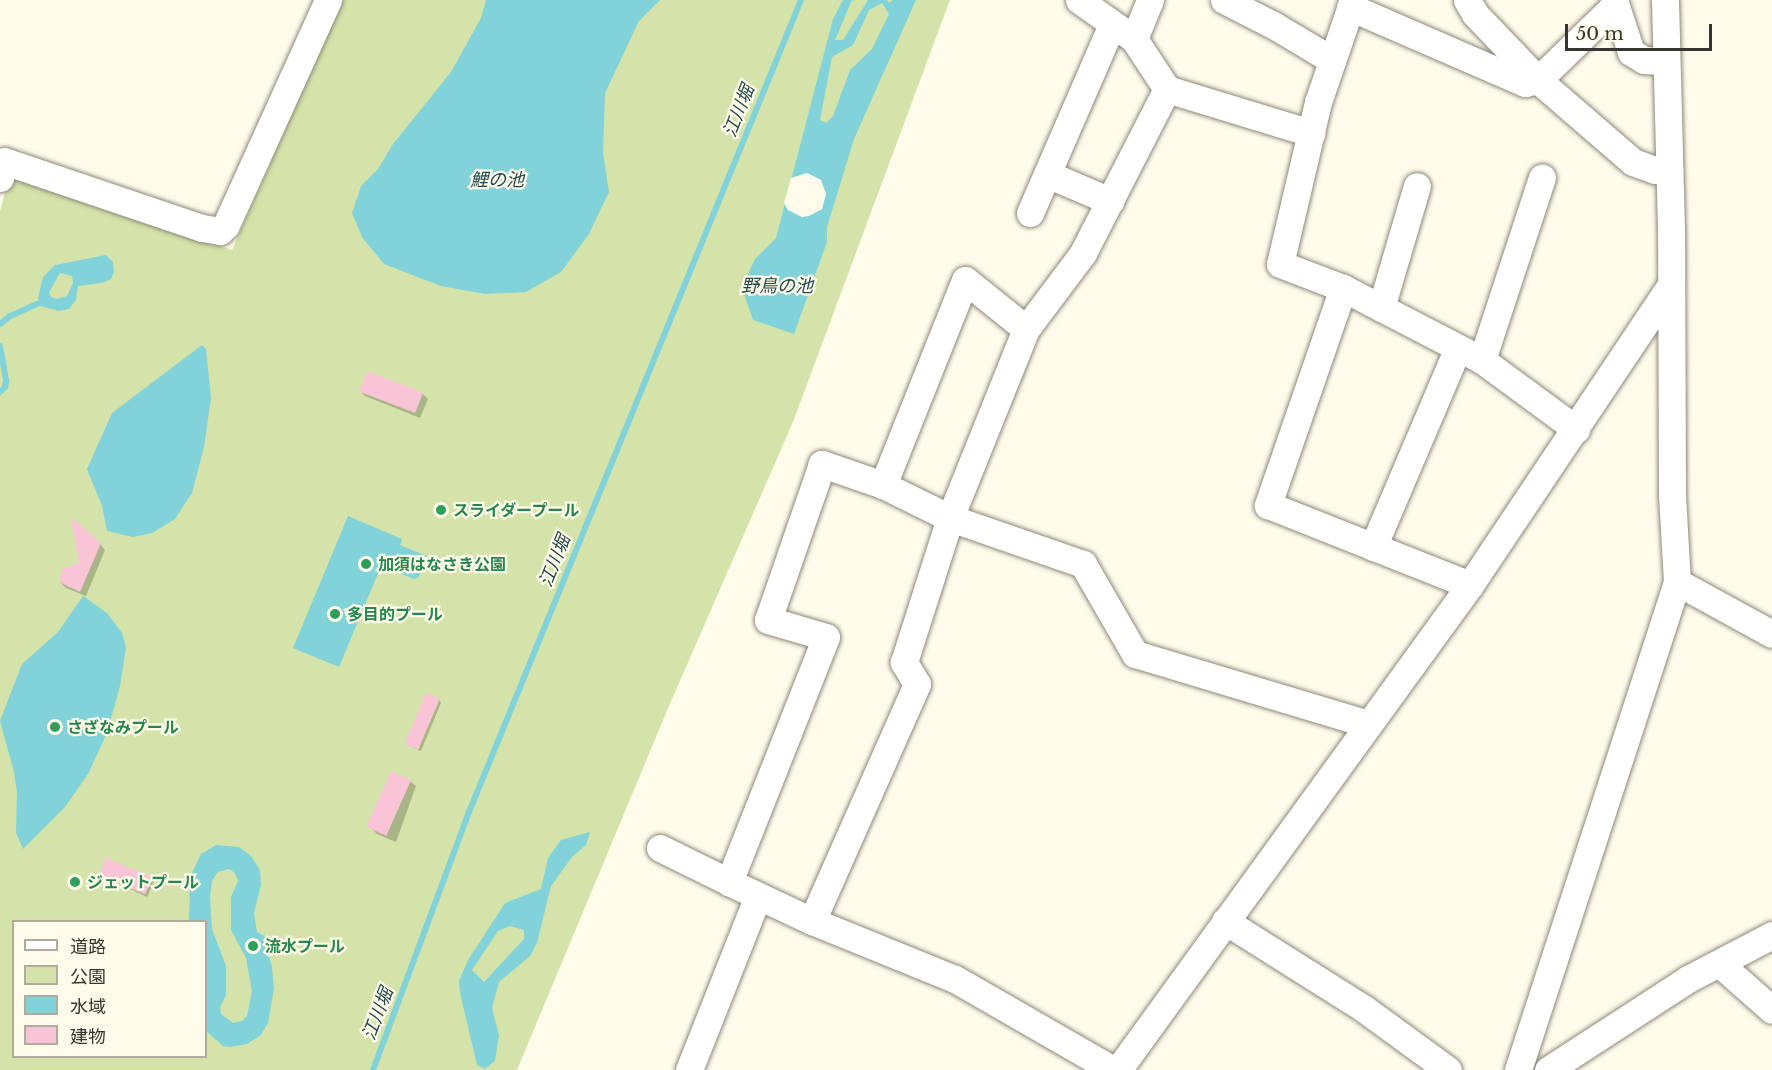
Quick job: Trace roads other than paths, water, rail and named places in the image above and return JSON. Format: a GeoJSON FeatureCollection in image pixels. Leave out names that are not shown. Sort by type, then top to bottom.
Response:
{"type":"FeatureCollection","features":[{"type":"Feature","properties":{"kind":"street"},"geometry":{"type":"LineString","coordinates":[[0,178],[4,161],[208,230],[220,231],[226,225],[328,0]]}},
{"type":"Feature","properties":{"kind":"street"},"geometry":{"type":"LineString","coordinates":[[1079,0],[1123,32],[1167,89],[1311,133]]}},
{"type":"Feature","properties":{"kind":"street"},"geometry":{"type":"LineString","coordinates":[[1030,213],[1047,174],[1123,32],[1150,0]]}},
{"type":"Feature","properties":{"kind":"street"},"geometry":{"type":"LineString","coordinates":[[1224,0],[1275,26],[1332,60]]}},
{"type":"Feature","properties":{"kind":"street"},"geometry":{"type":"LineString","coordinates":[[1467,0],[1475,14],[1532,81],[1633,162],[1655,170],[1669,169]]}},
{"type":"Feature","properties":{"kind":"street"},"geometry":{"type":"LineString","coordinates":[[1518,1070],[1677,582],[1672,494],[1665,0]]}},
{"type":"Feature","properties":{"kind":"street"},"geometry":{"type":"LineString","coordinates":[[1532,81],[1615,2],[1631,52],[1644,60],[1666,61]]}},
{"type":"Feature","properties":{"kind":"street"},"geometry":{"type":"LineString","coordinates":[[1532,81],[1352,3],[1317,102],[1280,264],[1343,288],[1482,360],[1576,429]]}},
{"type":"Feature","properties":{"kind":"street"},"geometry":{"type":"LineString","coordinates":[[812,921],[917,684],[904,662],[950,518],[1026,329],[1083,253],[1167,89]]}},
{"type":"Feature","properties":{"kind":"street"},"geometry":{"type":"LineString","coordinates":[[1047,174],[1110,201]]}},
{"type":"Feature","properties":{"kind":"street"},"geometry":{"type":"LineString","coordinates":[[1482,360],[1542,177]]}},
{"type":"Feature","properties":{"kind":"street"},"geometry":{"type":"LineString","coordinates":[[1381,308],[1417,186]]}},
{"type":"Feature","properties":{"kind":"street"},"geometry":{"type":"LineString","coordinates":[[883,485],[965,280],[1026,329]]}},
{"type":"Feature","properties":{"kind":"street"},"geometry":{"type":"LineString","coordinates":[[1118,1070],[1470,585],[1670,286]]}},
{"type":"Feature","properties":{"kind":"street"},"geometry":{"type":"LineString","coordinates":[[1343,288],[1268,505],[1470,585]]}},
{"type":"Feature","properties":{"kind":"street"},"geometry":{"type":"LineString","coordinates":[[1373,547],[1458,348]]}},
{"type":"Feature","properties":{"kind":"street"},"geometry":{"type":"LineString","coordinates":[[729,882],[826,637],[768,620],[822,464],[883,485],[950,518],[1083,564],[1135,654],[1368,724]]}},
{"type":"Feature","properties":{"kind":"street"},"geometry":{"type":"LineString","coordinates":[[1677,582],[1772,634]]}},
{"type":"Feature","properties":{"kind":"street"},"geometry":{"type":"LineString","coordinates":[[660,848],[812,921],[955,979],[1113,1070]]}},
{"type":"Feature","properties":{"kind":"street"},"geometry":{"type":"LineString","coordinates":[[689,1070],[758,896]]}},
{"type":"Feature","properties":{"kind":"street"},"geometry":{"type":"LineString","coordinates":[[1225,921],[1364,1008],[1448,1070]]}},
{"type":"Feature","properties":{"kind":"street"},"geometry":{"type":"LineString","coordinates":[[1548,1070],[1688,979],[1772,935]]}},
{"type":"Feature","properties":{"kind":"street"},"geometry":{"type":"LineString","coordinates":[[1720,964],[1772,1010]]}},
{"type":"Feature","properties":{"kind":"water","name":"鯉の池"},"geometry":{"type":"Polygon","coordinates":[[[486,0],[660,0],[639,21],[605,93],[603,153],[609,192],[589,234],[561,272],[526,292],[485,294],[441,286],[384,264],[362,237],[352,213],[361,186],[378,169],[393,144],[451,72],[481,18],[486,0]]]}},
{"type":"Feature","properties":{"kind":"water","name":"野鳥の池"},"geometry":{"type":"Polygon","coordinates":[[[843,0],[852,0],[835,40],[843,40],[868,0],[887,0],[889,3],[893,0],[916,0],[854,139],[827,227],[827,242],[794,334],[753,320],[742,288],[755,259],[776,238],[833,19],[843,0]],[[882,3],[869,10],[853,45],[832,57],[820,120],[826,123],[833,116],[850,70],[872,49],[889,14],[882,3]]]}},
{"type":"Feature","properties":{"kind":"water"},"geometry":{"type":"Polygon","coordinates":[[[106,255],[113,262],[114,272],[111,279],[102,283],[78,286],[76,300],[69,309],[59,311],[40,306],[38,298],[43,277],[55,265],[106,255]],[[60,273],[49,292],[51,297],[57,299],[67,296],[73,283],[72,276],[60,273]]]}},
{"type":"Feature","properties":{"kind":"water"},"geometry":{"type":"Polygon","coordinates":[[[202,345],[206,349],[211,398],[204,447],[192,493],[175,519],[152,533],[133,537],[107,531],[102,506],[87,469],[112,413],[202,345]]]}},
{"type":"Feature","properties":{"kind":"water","name":"多目的プール"},"geometry":{"type":"Polygon","coordinates":[[[348,516],[402,539],[400,545],[427,556],[418,578],[414,579],[387,568],[379,571],[339,667],[293,648],[348,516]]]}},
{"type":"Feature","properties":{"kind":"water","name":"さざなみプール"},"geometry":{"type":"Polygon","coordinates":[[[83,596],[107,613],[122,633],[126,648],[120,686],[107,733],[88,774],[65,807],[23,849],[16,833],[17,792],[14,772],[0,721],[22,664],[58,632],[83,596]]]}},
{"type":"Feature","properties":{"kind":"water"},"geometry":{"type":"Polygon","coordinates":[[[590,832],[586,845],[572,857],[551,886],[537,943],[530,956],[499,982],[492,1008],[499,1035],[495,1061],[485,1069],[477,1065],[459,981],[468,960],[505,903],[541,889],[548,858],[561,840],[590,832]],[[510,926],[498,931],[472,970],[484,982],[524,939],[524,930],[510,926]]]}},
{"type":"Feature","properties":{"kind":"water","name":"流水プール"},"geometry":{"type":"Polygon","coordinates":[[[216,845],[239,847],[251,856],[260,870],[261,885],[254,913],[257,932],[266,937],[268,941],[265,945],[272,966],[274,989],[268,1023],[261,1035],[247,1044],[223,1046],[207,1032],[207,920],[189,920],[190,877],[201,854],[216,845]],[[229,869],[218,872],[212,881],[210,897],[212,929],[226,966],[226,995],[220,1007],[221,1014],[233,1023],[242,1021],[247,1016],[252,991],[246,958],[231,930],[231,897],[238,881],[235,873],[229,869]]]}},
{"type":"Feature","properties":{"kind":"waterway","name":"江川堀"},"geometry":{"type":"LineString","coordinates":[[373,1070],[469,812],[801,0]]}},
{"type":"Feature","properties":{"kind":"waterway"},"geometry":{"type":"LineString","coordinates":[[0,324],[10,316],[39,303]]}},
{"type":"Feature","properties":{"kind":"waterway"},"geometry":{"type":"LineString","coordinates":[[0,346],[6,381],[5,387],[0,392]]}},
{"type":"Feature","properties":{"kind":"place","name":"スライダープール"},"geometry":{"type":"Point","coordinates":[441,510]}},
{"type":"Feature","properties":{"kind":"place","name":"加須はなさき公園"},"geometry":{"type":"Point","coordinates":[366,564]}},
{"type":"Feature","properties":{"kind":"place","name":"多目的プール"},"geometry":{"type":"Point","coordinates":[335,614]}},
{"type":"Feature","properties":{"kind":"place","name":"さざなみプール"},"geometry":{"type":"Point","coordinates":[55,727]}},
{"type":"Feature","properties":{"kind":"place","name":"ジェットプール"},"geometry":{"type":"Point","coordinates":[75,882]}},
{"type":"Feature","properties":{"kind":"place","name":"流水プール"},"geometry":{"type":"Point","coordinates":[253,946]}}]}
